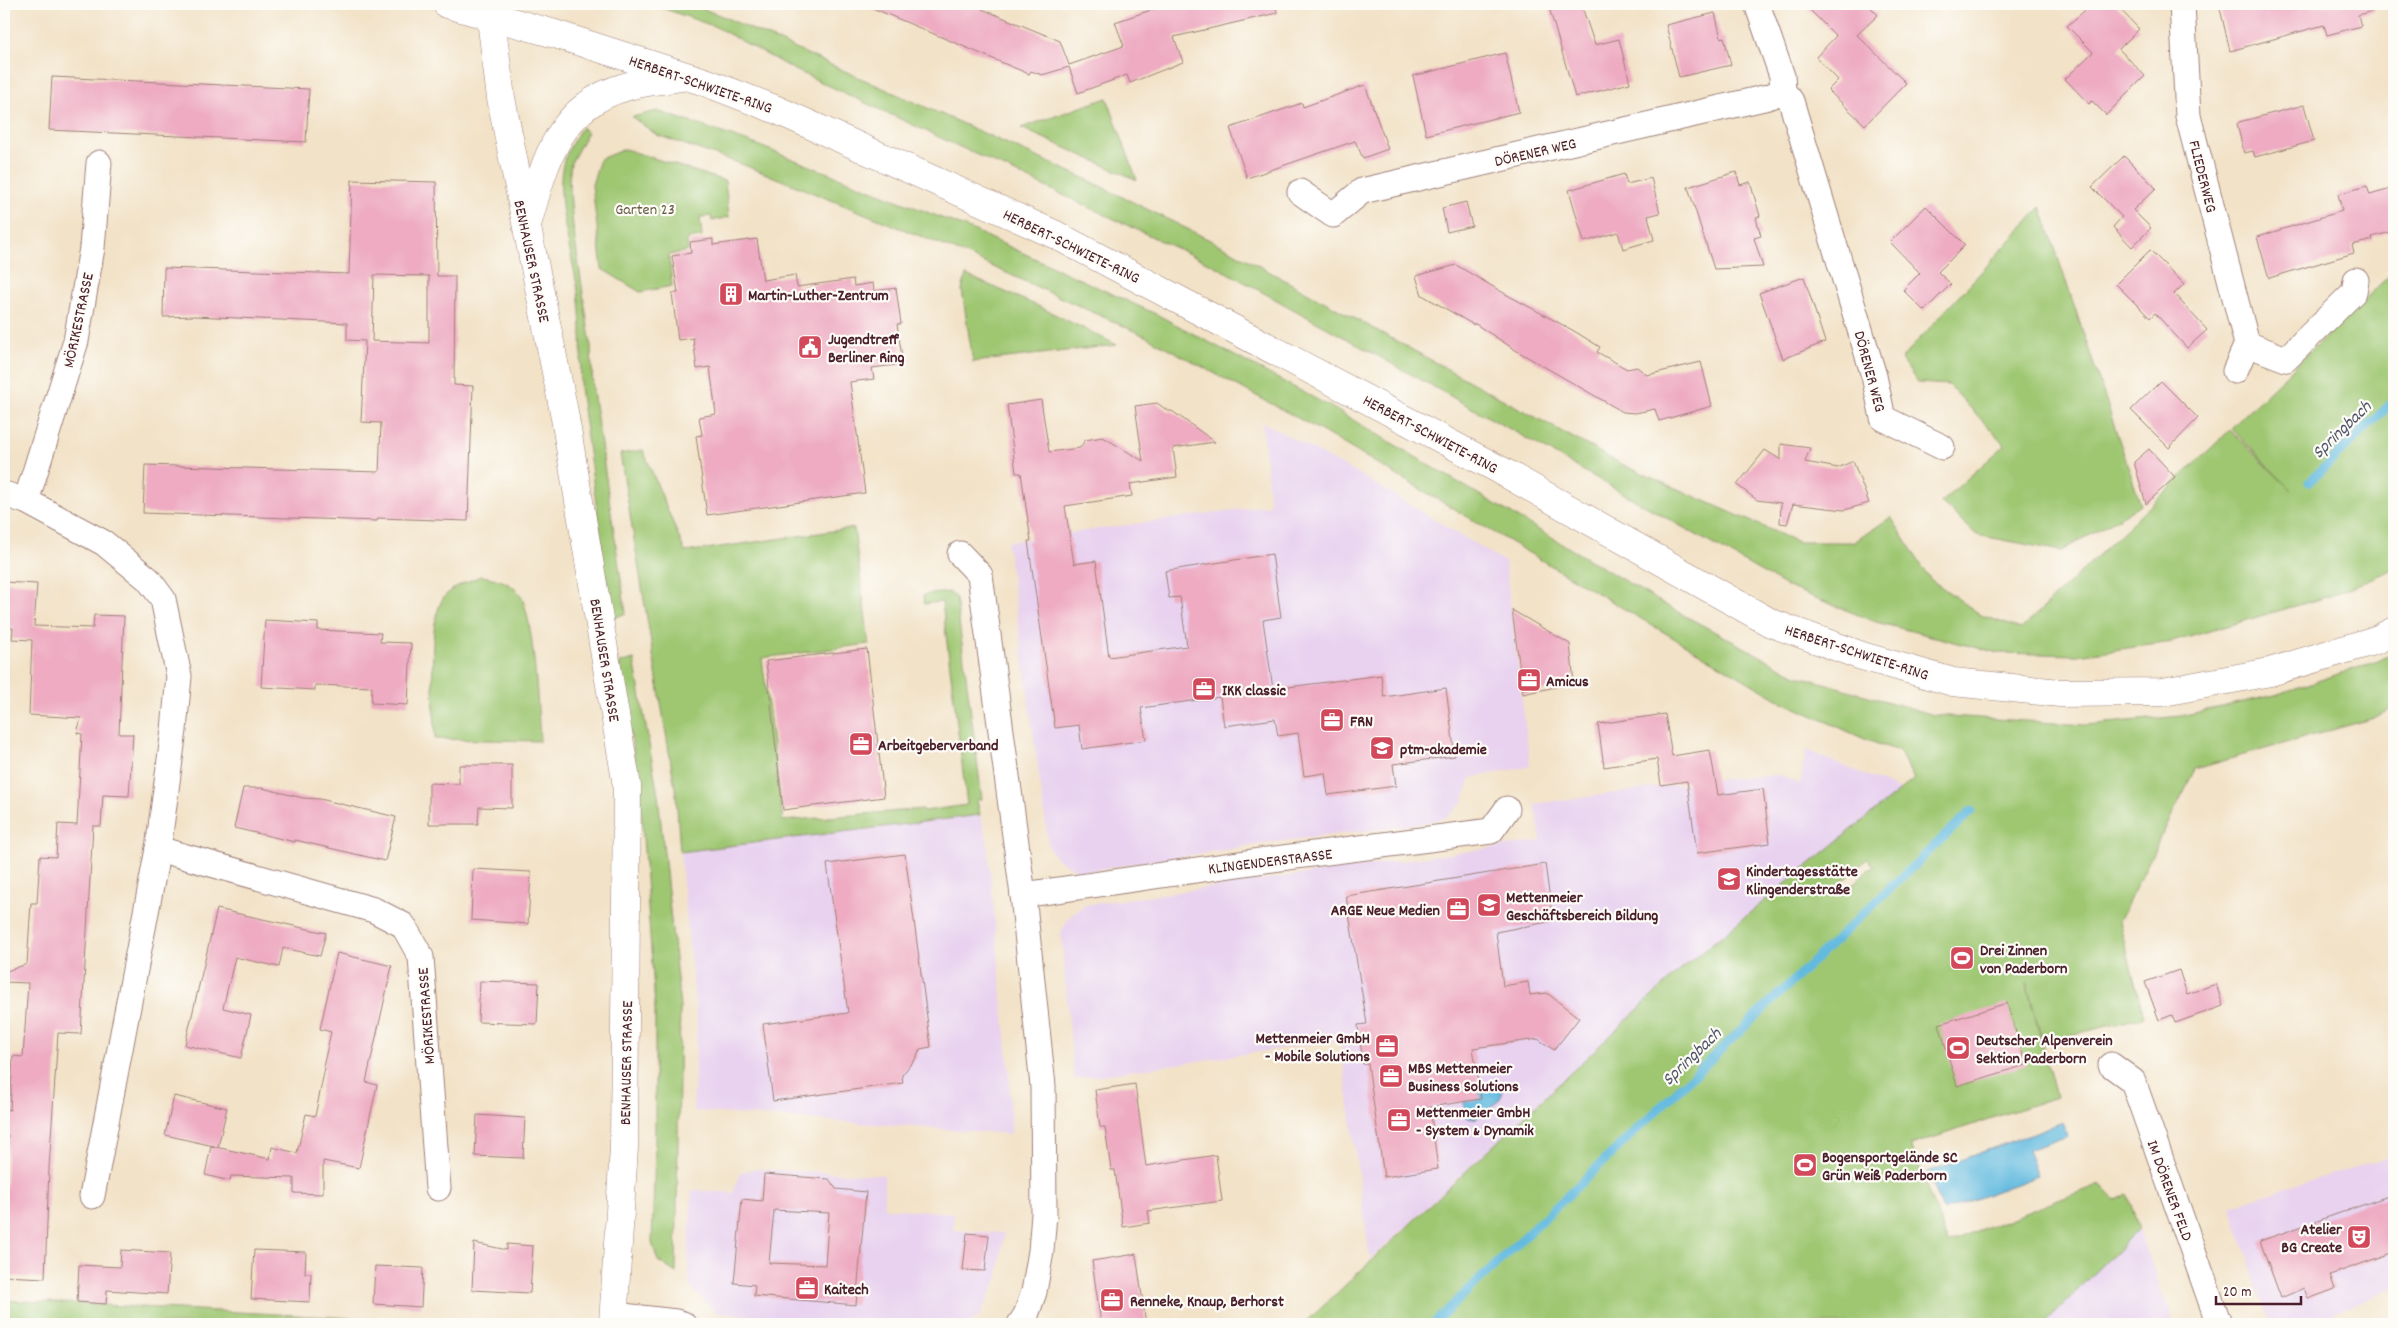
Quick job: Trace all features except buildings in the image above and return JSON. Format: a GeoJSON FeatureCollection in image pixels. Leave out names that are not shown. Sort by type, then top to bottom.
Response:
{"type":"FeatureCollection","features":[{"type":"Feature","properties":{"kind":"main road","name":"HERBERT-SCHWIETE-RING"},"geometry":{"type":"LineString","coordinates":[[447,4],[489,9],[685,76],[777,110],[1056,235],[1500,470],[1771,623],[1862,656],[1954,682],[2060,693],[2163,692],[2270,672],[2376,640],[2394,631]]}},
{"type":"Feature","properties":{"kind":"main road","name":"BENHAUSER STRASSE"},"geometry":{"type":"LineString","coordinates":[[489,9],[500,98],[564,412],[627,786],[624,1147],[614,1320]]}},
{"type":"Feature","properties":{"kind":"main road"},"geometry":{"type":"LineString","coordinates":[[526,229],[541,176],[562,131],[570,120],[603,96],[625,87],[685,76]]}},
{"type":"Feature","properties":{"kind":"street","name":"DÖRENER WEG"},"geometry":{"type":"LineString","coordinates":[[1757,4],[1782,76],[1783,91],[1790,101],[1874,376],[1883,418],[1942,447]]}},
{"type":"Feature","properties":{"kind":"street","name":"FLIEDERWEG"},"geometry":{"type":"LineString","coordinates":[[2182,4],[2188,116],[2247,344]]}},
{"type":"Feature","properties":{"kind":"street","name":"DÖRENER WEG"},"geometry":{"type":"LineString","coordinates":[[1300,192],[1333,215],[1362,191],[1768,97],[1783,91]]}},
{"type":"Feature","properties":{"kind":"street","name":"MÖRIKESTRASSE"},"geometry":{"type":"LineString","coordinates":[[92,1196],[158,849],[174,730],[179,676],[163,599],[148,579],[104,543],[15,498],[76,341],[92,248],[99,163]]}},
{"type":"Feature","properties":{"kind":"street"},"geometry":{"type":"LineString","coordinates":[[2235,371],[2247,344],[2286,359],[2354,292],[2356,280]]}},
{"type":"Feature","properties":{"kind":"street"},"geometry":{"type":"LineString","coordinates":[[960,554],[980,575],[1022,895],[1042,1077],[1044,1214],[1041,1251],[1034,1292],[1026,1315],[1020,1324]]}},
{"type":"Feature","properties":{"kind":"street","name":"KLINGENDERSTRASSE"},"geometry":{"type":"LineString","coordinates":[[1022,895],[1230,865],[1491,831],[1507,809]]}},
{"type":"Feature","properties":{"kind":"street","name":"MÖRIKESTRASSE"},"geometry":{"type":"LineString","coordinates":[[158,849],[374,910],[403,925],[421,957],[438,1188]]}},
{"type":"Feature","properties":{"kind":"street","name":"IM DÖRENER FELD"},"geometry":{"type":"LineString","coordinates":[[2110,1065],[2133,1081],[2219,1324]]}},
{"type":"Feature","properties":{"kind":"street"},"geometry":{"type":"LineString","coordinates":[[614,1320],[676,1322],[683,1324]]}},
{"type":"Feature","properties":{"kind":"shaded area"},"geometry":{"type":"Polygon","coordinates":[[[1262,422],[1362,476],[1505,562],[1530,766],[1471,778],[1463,802],[1447,817],[1425,823],[1276,842],[1081,872],[1058,860],[1049,848],[1007,542],[1270,505],[1262,422]]]}},
{"type":"Feature","properties":{"kind":"shaded area"},"geometry":{"type":"Polygon","coordinates":[[[1806,750],[1901,790],[1682,968],[1370,1260],[1340,1040],[1074,1079],[1061,932],[1070,916],[1085,905],[1541,841],[1535,804],[1711,780],[1779,775],[1800,784],[1806,750]]]}},
{"type":"Feature","properties":{"kind":"shaded area"},"geometry":{"type":"Polygon","coordinates":[[[980,815],[987,839],[1009,1070],[1011,1134],[693,1111],[697,1023],[680,852],[980,815]]]}},
{"type":"Feature","properties":{"kind":"shaded area"},"geometry":{"type":"Polygon","coordinates":[[[2394,1155],[2394,1289],[2303,1324],[2270,1324],[2230,1206],[2394,1155]]]}},
{"type":"Feature","properties":{"kind":"shaded area"},"geometry":{"type":"Polygon","coordinates":[[[753,1169],[884,1175],[884,1208],[954,1213],[953,1230],[1004,1233],[998,1277],[979,1317],[966,1324],[821,1324],[716,1312],[690,1287],[688,1259],[692,1190],[733,1193],[740,1173],[753,1169]]]}},
{"type":"Feature","properties":{"kind":"shaded area"},"geometry":{"type":"Polygon","coordinates":[[[2139,1229],[2174,1324],[2044,1324],[2139,1229]]]}},
{"type":"Feature","properties":{"kind":"green space"},"geometry":{"type":"Polygon","coordinates":[[[651,4],[690,4],[722,16],[1086,179],[1228,249],[1621,464],[1798,542],[1854,542],[1891,517],[1930,579],[1981,615],[2021,629],[2230,430],[2291,490],[2231,428],[2394,271],[2394,569],[2333,595],[2172,642],[2077,655],[1998,653],[1876,622],[1788,587],[1517,433],[1217,267],[793,69],[716,27],[651,4]]]}},
{"type":"Feature","properties":{"kind":"green space"},"geometry":{"type":"Polygon","coordinates":[[[1107,98],[1137,180],[1021,128],[1107,98]]]}},
{"type":"Feature","properties":{"kind":"green space"},"geometry":{"type":"Polygon","coordinates":[[[657,111],[752,143],[975,231],[1158,315],[1331,407],[1674,610],[1796,675],[1934,715],[2086,725],[2181,716],[2275,695],[2378,661],[2394,653],[2394,707],[2374,718],[2195,769],[2119,921],[2144,1017],[2043,1042],[2026,982],[2056,1097],[1911,1145],[1948,1243],[2100,1184],[2115,1200],[2127,1193],[2139,1229],[2044,1324],[1304,1324],[1682,968],[1914,779],[1899,751],[1869,741],[1781,701],[1318,429],[1145,336],[967,255],[744,165],[657,135],[632,117],[657,111]],[[1867,859],[1834,889],[1840,896],[1874,865],[1867,859]]]}},
{"type":"Feature","properties":{"kind":"green space"},"geometry":{"type":"Polygon","coordinates":[[[582,127],[587,133],[571,163],[569,180],[573,227],[591,346],[593,391],[626,613],[612,619],[580,387],[581,339],[578,292],[562,208],[561,175],[564,161],[582,127]]]}},
{"type":"Feature","properties":{"kind":"green space","name":"Garten 23"},"geometry":{"type":"Polygon","coordinates":[[[625,149],[725,181],[729,217],[712,221],[711,216],[700,217],[702,237],[687,239],[688,251],[669,255],[672,286],[640,292],[602,269],[592,185],[600,159],[625,149]]]}},
{"type":"Feature","properties":{"kind":"green space"},"geometry":{"type":"Polygon","coordinates":[[[2041,207],[2141,505],[2061,551],[1977,535],[1941,502],[2005,445],[1949,385],[1918,383],[1901,359],[2041,207]]]}},
{"type":"Feature","properties":{"kind":"green space"},"geometry":{"type":"Polygon","coordinates":[[[966,275],[1040,307],[1117,345],[973,362],[962,290],[966,275]]]}},
{"type":"Feature","properties":{"kind":"green space"},"geometry":{"type":"Polygon","coordinates":[[[643,450],[685,552],[854,528],[869,644],[762,658],[783,821],[923,809],[924,811],[967,805],[942,602],[924,604],[923,595],[949,592],[956,598],[982,799],[977,800],[980,815],[680,852],[676,794],[620,454],[643,450]]]}},
{"type":"Feature","properties":{"kind":"green space"},"geometry":{"type":"Polygon","coordinates":[[[481,576],[497,579],[511,586],[519,593],[524,604],[532,641],[540,741],[435,739],[432,668],[434,629],[437,613],[445,595],[460,585],[481,576]]]}},
{"type":"Feature","properties":{"kind":"green space"},"geometry":{"type":"Polygon","coordinates":[[[634,659],[658,795],[680,1007],[676,1273],[658,1261],[652,1243],[655,1150],[655,1007],[640,793],[619,663],[634,659]]]}},
{"type":"Feature","properties":{"kind":"green space"},"geometry":{"type":"Polygon","coordinates":[[[4,1300],[471,1324],[4,1324],[4,1300]]]}},
{"type":"Feature","properties":{"kind":"water"},"geometry":{"type":"Polygon","coordinates":[[[1492,1082],[1499,1085],[1502,1089],[1502,1095],[1499,1100],[1488,1111],[1476,1118],[1467,1117],[1464,1111],[1465,1101],[1492,1082]]]}},
{"type":"Feature","properties":{"kind":"water"},"geometry":{"type":"Polygon","coordinates":[[[2063,1122],[2068,1136],[2028,1150],[2038,1176],[1942,1211],[1928,1172],[2063,1122]]]}},
{"type":"Feature","properties":{"kind":"waterway","name":"Springbach"},"geometry":{"type":"LineString","coordinates":[[2309,482],[2394,401]]}},
{"type":"Feature","properties":{"kind":"waterway","name":"Springbach"},"geometry":{"type":"LineString","coordinates":[[1433,1324],[1971,811]]}},
{"type":"Feature","properties":{"kind":"place","name":"Martin-Luther-Zentrum"},"geometry":{"type":"Point","coordinates":[731,294]}},
{"type":"Feature","properties":{"kind":"place","name":"Jugendtreff Berliner Ring"},"geometry":{"type":"Point","coordinates":[810,347]}},
{"type":"Feature","properties":{"kind":"place","name":"Amicus"},"geometry":{"type":"Point","coordinates":[1529,680]}},
{"type":"Feature","properties":{"kind":"place","name":"IKK classic"},"geometry":{"type":"Point","coordinates":[1204,689]}},
{"type":"Feature","properties":{"kind":"place","name":"FRN"},"geometry":{"type":"Point","coordinates":[1332,720]}},
{"type":"Feature","properties":{"kind":"place","name":"Arbeitgeberverband"},"geometry":{"type":"Point","coordinates":[861,744]}},
{"type":"Feature","properties":{"kind":"place","name":"ptm-akademie"},"geometry":{"type":"Point","coordinates":[1382,748]}},
{"type":"Feature","properties":{"kind":"place","name":"Kindertagesstätte Klingenderstraße"},"geometry":{"type":"Point","coordinates":[1729,879]}},
{"type":"Feature","properties":{"kind":"place","name":"Mettenmeier Geschäftsbereich Bildung"},"geometry":{"type":"Point","coordinates":[1489,905]}},
{"type":"Feature","properties":{"kind":"place","name":"ARGE Neue Medien"},"geometry":{"type":"Point","coordinates":[1458,909]}},
{"type":"Feature","properties":{"kind":"place","name":"Drei Zinnen von Paderborn"},"geometry":{"type":"Point","coordinates":[1962,958]}},
{"type":"Feature","properties":{"kind":"place","name":"Mettenmeier GmbH - Mobile Solutions"},"geometry":{"type":"Point","coordinates":[1387,1046]}},
{"type":"Feature","properties":{"kind":"place","name":"Deutscher Alpenverein Sektion Paderborn"},"geometry":{"type":"Point","coordinates":[1958,1048]}},
{"type":"Feature","properties":{"kind":"place","name":"MBS Mettenmeier Business Solutions"},"geometry":{"type":"Point","coordinates":[1391,1076]}},
{"type":"Feature","properties":{"kind":"place","name":"Mettenmeier GmbH - System & Dynamik"},"geometry":{"type":"Point","coordinates":[1399,1120]}},
{"type":"Feature","properties":{"kind":"place","name":"Bogensportgelände SC Grün Weiß Paderborn"},"geometry":{"type":"Point","coordinates":[1805,1165]}},
{"type":"Feature","properties":{"kind":"place","name":"Atelier BG Create"},"geometry":{"type":"Point","coordinates":[2359,1237]}},
{"type":"Feature","properties":{"kind":"place","name":"Kaitech"},"geometry":{"type":"Point","coordinates":[807,1288]}},
{"type":"Feature","properties":{"kind":"place","name":"Renneke, Knaup, Berhorst"},"geometry":{"type":"Point","coordinates":[1112,1300]}}]}
